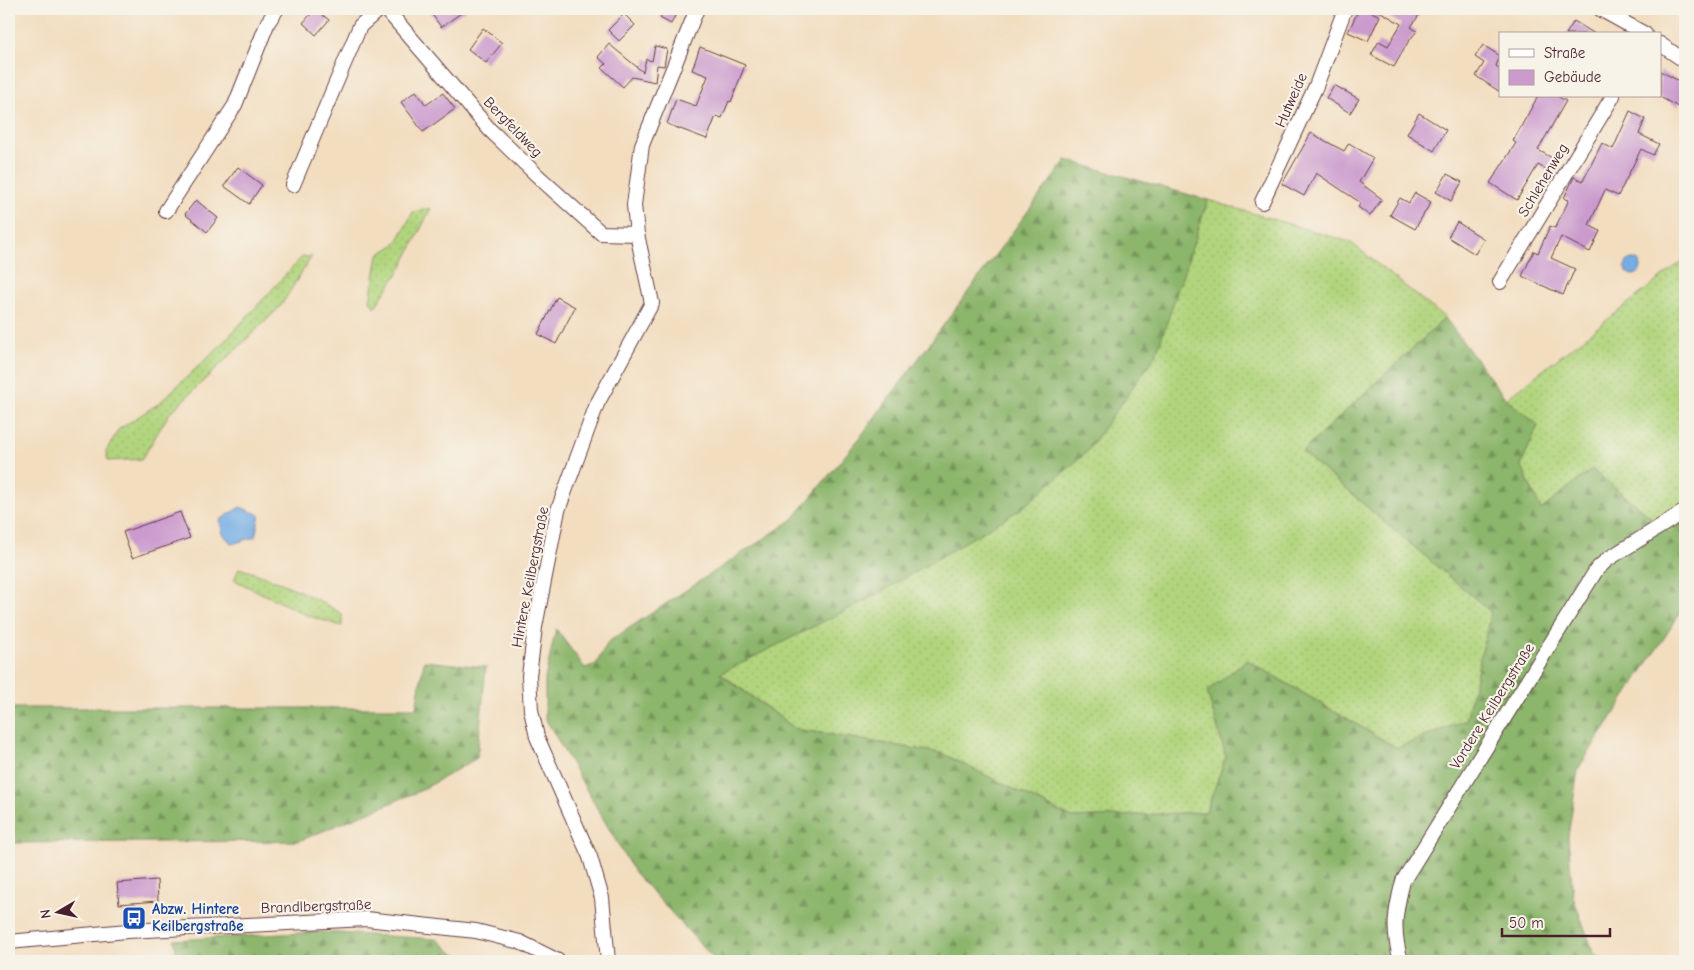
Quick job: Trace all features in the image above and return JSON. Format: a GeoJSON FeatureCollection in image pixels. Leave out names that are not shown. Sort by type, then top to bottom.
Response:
{"type":"FeatureCollection","features":[{"type":"Feature","properties":{"kind":"street"},"geometry":{"type":"LineString","coordinates":[[166,210],[235,105],[268,22],[277,9]]}},
{"type":"Feature","properties":{"kind":"street"},"geometry":{"type":"LineString","coordinates":[[293,185],[360,26],[379,9]]}},
{"type":"Feature","properties":{"kind":"street","name":"Bergfeldweg"},"geometry":{"type":"LineString","coordinates":[[386,9],[490,130],[541,179],[602,233],[637,234]]}},
{"type":"Feature","properties":{"kind":"street","name":"Hintere Keilbergstraße"},"geometry":{"type":"LineString","coordinates":[[608,961],[599,890],[590,857],[537,737],[530,710],[529,676],[536,627],[558,510],[597,404],[652,303],[637,234],[634,205],[642,144],[697,9]]}},
{"type":"Feature","properties":{"kind":"street","name":"Hutweide"},"geometry":{"type":"LineString","coordinates":[[1262,202],[1316,86],[1345,9]]}},
{"type":"Feature","properties":{"kind":"street"},"geometry":{"type":"LineString","coordinates":[[1600,9],[1641,32]]}},
{"type":"Feature","properties":{"kind":"street"},"geometry":{"type":"LineString","coordinates":[[1662,45],[1685,61]]}},
{"type":"Feature","properties":{"kind":"street","name":"Schlehenweg"},"geometry":{"type":"LineString","coordinates":[[1500,282],[1612,98]]}},
{"type":"Feature","properties":{"kind":"street","name":"Vordere Keilbergstraße"},"geometry":{"type":"LineString","coordinates":[[1401,961],[1395,940],[1395,912],[1403,881],[1592,577],[1608,559],[1685,511]]}},
{"type":"Feature","properties":{"kind":"street","name":"Brandlbergstraße"},"geometry":{"type":"LineString","coordinates":[[9,942],[127,931],[366,919],[476,932],[520,942],[558,961]]}},
{"type":"Feature","properties":{"kind":"green space"},"geometry":{"type":"Polygon","coordinates":[[[1066,160],[1208,200],[1156,355],[1086,453],[1021,509],[878,594],[720,674],[796,729],[941,753],[1072,818],[1206,812],[1226,757],[1207,691],[1247,660],[1397,748],[1466,720],[1491,612],[1302,452],[1445,318],[1506,399],[1538,425],[1521,465],[1541,510],[1592,469],[1670,533],[1685,521],[1685,606],[1578,769],[1568,837],[1573,897],[1594,954],[1604,961],[716,961],[634,872],[545,718],[545,678],[556,629],[585,668],[596,664],[608,642],[792,520],[858,440],[1066,160]]]}},
{"type":"Feature","properties":{"kind":"green space"},"geometry":{"type":"Polygon","coordinates":[[[1208,200],[1350,242],[1445,318],[1302,452],[1491,612],[1466,720],[1397,748],[1247,660],[1207,691],[1226,757],[1206,812],[1072,818],[941,753],[796,729],[720,673],[878,594],[1136,383],[1153,358],[1208,200]]]}},
{"type":"Feature","properties":{"kind":"green space"},"geometry":{"type":"Polygon","coordinates":[[[431,208],[402,267],[375,307],[370,301],[378,255],[396,244],[413,212],[431,208]]]}},
{"type":"Feature","properties":{"kind":"green space"},"geometry":{"type":"Polygon","coordinates":[[[312,256],[280,307],[169,414],[142,459],[108,461],[106,451],[119,429],[158,404],[220,346],[302,257],[312,256]]]}},
{"type":"Feature","properties":{"kind":"green space"},"geometry":{"type":"Polygon","coordinates":[[[1685,259],[1685,521],[1670,533],[1592,469],[1541,510],[1521,465],[1538,425],[1506,399],[1685,259]]]}},
{"type":"Feature","properties":{"kind":"green space"},"geometry":{"type":"Polygon","coordinates":[[[239,568],[292,588],[330,607],[342,614],[342,626],[309,616],[234,580],[239,568]]]}},
{"type":"Feature","properties":{"kind":"green space"},"geometry":{"type":"Polygon","coordinates":[[[424,661],[486,667],[477,758],[422,790],[299,841],[9,843],[9,708],[416,708],[424,661]]]}},
{"type":"Feature","properties":{"kind":"green space"},"geometry":{"type":"Polygon","coordinates":[[[320,932],[437,939],[454,954],[457,961],[178,961],[174,940],[320,932]]]}},
{"type":"Feature","properties":{"kind":"green space"},"geometry":{"type":"Polygon","coordinates":[[[454,954],[520,961],[457,961],[454,954]]]}},
{"type":"Feature","properties":{"kind":"water"},"geometry":{"type":"Polygon","coordinates":[[[1630,259],[1636,259],[1641,264],[1639,273],[1630,275],[1625,270],[1625,264],[1630,259]]]}},
{"type":"Feature","properties":{"kind":"water"},"geometry":{"type":"Polygon","coordinates":[[[240,507],[260,515],[255,537],[232,544],[223,534],[220,520],[240,507]]]}},
{"type":"Feature","properties":{"kind":"building"},"geometry":{"type":"Polygon","coordinates":[[[315,9],[329,20],[316,35],[303,23],[315,9]]]}},
{"type":"Feature","properties":{"kind":"building"},"geometry":{"type":"Polygon","coordinates":[[[428,9],[467,9],[441,27],[428,9]]]}},
{"type":"Feature","properties":{"kind":"building"},"geometry":{"type":"Polygon","coordinates":[[[665,9],[677,12],[671,24],[660,18],[665,9]]]}},
{"type":"Feature","properties":{"kind":"building"},"geometry":{"type":"Polygon","coordinates":[[[1359,9],[1365,9],[1380,16],[1368,41],[1348,32],[1359,9]]]}},
{"type":"Feature","properties":{"kind":"building"},"geometry":{"type":"Polygon","coordinates":[[[1376,9],[1423,9],[1411,27],[1417,31],[1408,42],[1394,67],[1371,55],[1379,41],[1388,46],[1401,24],[1376,9]]]}},
{"type":"Feature","properties":{"kind":"building"},"geometry":{"type":"Polygon","coordinates":[[[624,14],[635,25],[619,41],[608,30],[624,14]]]}},
{"type":"Feature","properties":{"kind":"building"},"geometry":{"type":"Polygon","coordinates":[[[1574,21],[1592,32],[1567,32],[1574,21]]]}},
{"type":"Feature","properties":{"kind":"building"},"geometry":{"type":"Polygon","coordinates":[[[483,28],[502,43],[486,63],[468,49],[483,28]]]}},
{"type":"Feature","properties":{"kind":"building"},"geometry":{"type":"Polygon","coordinates":[[[609,44],[643,72],[646,59],[652,61],[655,46],[667,49],[664,66],[657,65],[655,82],[632,77],[623,87],[602,68],[606,64],[598,57],[609,44]]]}},
{"type":"Feature","properties":{"kind":"building"},"geometry":{"type":"Polygon","coordinates":[[[1483,45],[1499,55],[1496,66],[1499,68],[1499,91],[1476,76],[1484,63],[1475,57],[1483,45]]]}},
{"type":"Feature","properties":{"kind":"building"},"geometry":{"type":"Polygon","coordinates":[[[700,47],[745,65],[731,102],[729,101],[722,118],[716,116],[707,139],[667,124],[676,99],[696,106],[708,76],[692,70],[700,47]]]}},
{"type":"Feature","properties":{"kind":"building"},"geometry":{"type":"Polygon","coordinates":[[[1662,72],[1685,84],[1685,104],[1680,101],[1678,107],[1662,98],[1662,72]]]}},
{"type":"Feature","properties":{"kind":"building"},"geometry":{"type":"Polygon","coordinates":[[[1334,85],[1359,99],[1350,113],[1326,98],[1334,85]]]}},
{"type":"Feature","properties":{"kind":"building"},"geometry":{"type":"Polygon","coordinates":[[[416,91],[426,105],[443,93],[455,109],[423,132],[401,102],[416,91]]]}},
{"type":"Feature","properties":{"kind":"building"},"geometry":{"type":"Polygon","coordinates":[[[1537,98],[1561,98],[1566,101],[1538,150],[1554,159],[1547,170],[1538,165],[1517,200],[1490,183],[1516,143],[1513,141],[1537,98]]]}},
{"type":"Feature","properties":{"kind":"building"},"geometry":{"type":"Polygon","coordinates":[[[1630,111],[1645,119],[1639,134],[1659,144],[1653,155],[1641,149],[1618,196],[1605,190],[1589,225],[1600,231],[1590,252],[1561,237],[1551,258],[1575,269],[1563,295],[1522,276],[1534,251],[1538,253],[1550,226],[1555,228],[1569,200],[1564,198],[1574,177],[1583,181],[1602,143],[1613,149],[1630,111]]]}},
{"type":"Feature","properties":{"kind":"building"},"geometry":{"type":"Polygon","coordinates":[[[1419,113],[1446,130],[1434,151],[1407,134],[1419,113]]]}},
{"type":"Feature","properties":{"kind":"building"},"geometry":{"type":"Polygon","coordinates":[[[1311,133],[1344,151],[1349,143],[1373,158],[1359,182],[1382,199],[1370,216],[1358,207],[1361,203],[1316,173],[1304,196],[1282,184],[1311,133]]]}},
{"type":"Feature","properties":{"kind":"building"},"geometry":{"type":"Polygon","coordinates":[[[238,167],[262,185],[249,204],[224,186],[238,167]]]}},
{"type":"Feature","properties":{"kind":"building"},"geometry":{"type":"Polygon","coordinates":[[[1447,174],[1462,182],[1451,201],[1436,192],[1447,174]]]}},
{"type":"Feature","properties":{"kind":"building"},"geometry":{"type":"Polygon","coordinates":[[[1415,193],[1431,202],[1415,229],[1390,215],[1400,198],[1409,203],[1415,193]]]}},
{"type":"Feature","properties":{"kind":"building"},"geometry":{"type":"Polygon","coordinates":[[[196,200],[218,218],[207,232],[185,214],[196,200]]]}},
{"type":"Feature","properties":{"kind":"building"},"geometry":{"type":"Polygon","coordinates":[[[1457,222],[1484,239],[1475,254],[1448,237],[1457,222]]]}},
{"type":"Feature","properties":{"kind":"building"},"geometry":{"type":"Polygon","coordinates":[[[557,297],[575,307],[556,344],[538,334],[557,297]]]}},
{"type":"Feature","properties":{"kind":"building"},"geometry":{"type":"Polygon","coordinates":[[[180,512],[190,538],[132,558],[123,532],[180,512]]]}},
{"type":"Feature","properties":{"kind":"building"},"geometry":{"type":"Polygon","coordinates":[[[157,880],[158,901],[119,904],[117,883],[157,880]]]}},
{"type":"Feature","properties":{"kind":"place","name":"Abzw. Hintere Keilbergstraße"},"geometry":{"type":"Point","coordinates":[134,918]}}]}
